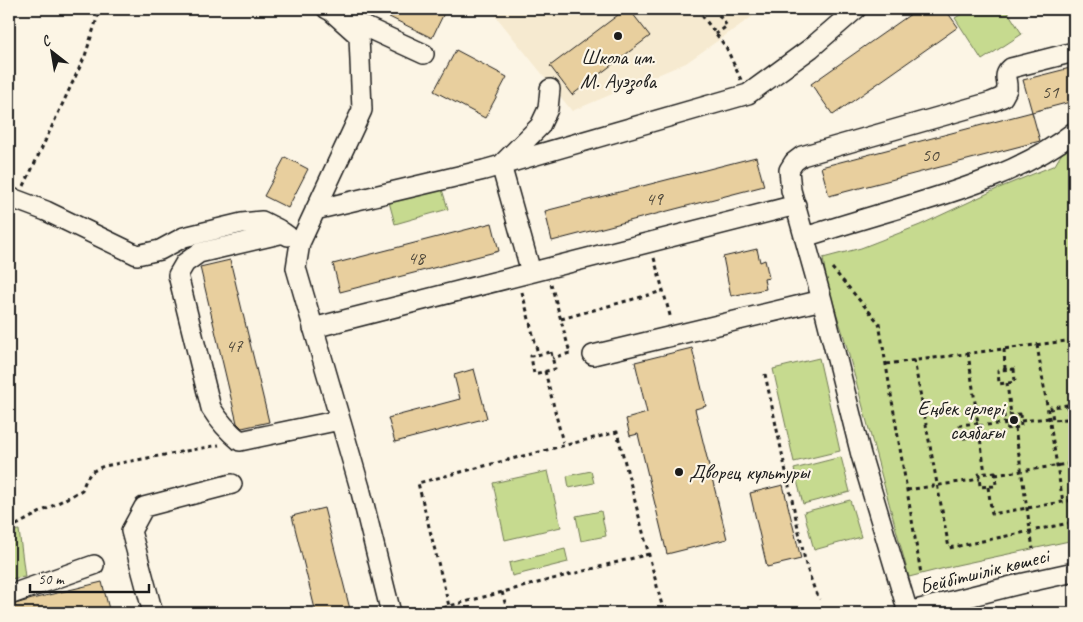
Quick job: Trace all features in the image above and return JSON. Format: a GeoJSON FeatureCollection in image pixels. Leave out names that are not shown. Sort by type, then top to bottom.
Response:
{"type":"FeatureCollection","features":[{"type":"Feature","properties":{"kind":"street"},"geometry":{"type":"LineString","coordinates":[[315,210],[501,165],[748,94],[812,48],[856,9]]}},
{"type":"Feature","properties":{"kind":"street"},"geometry":{"type":"LineString","coordinates":[[329,10],[424,54]]}},
{"type":"Feature","properties":{"kind":"street"},"geometry":{"type":"LineString","coordinates":[[329,10],[358,36],[362,110],[300,243],[296,268],[360,488],[391,613]]}},
{"type":"Feature","properties":{"kind":"street"},"geometry":{"type":"LineString","coordinates":[[906,613],[861,456],[822,300],[791,190],[789,170],[794,162],[802,156],[991,102],[1003,97],[1006,90],[1006,76],[1011,68],[1074,52]]}},
{"type":"Feature","properties":{"kind":"street"},"geometry":{"type":"LineString","coordinates":[[501,165],[540,126],[548,110],[550,89]]}},
{"type":"Feature","properties":{"kind":"street"},"geometry":{"type":"LineString","coordinates":[[805,237],[958,190],[1017,166],[1062,142],[1074,132]]}},
{"type":"Feature","properties":{"kind":"street"},"geometry":{"type":"LineString","coordinates":[[501,165],[532,272]]}},
{"type":"Feature","properties":{"kind":"street"},"geometry":{"type":"LineString","coordinates":[[13,199],[46,211],[137,255],[160,250],[184,237],[262,220],[300,243]]}},
{"type":"Feature","properties":{"kind":"street"},"geometry":{"type":"LineString","coordinates":[[313,328],[796,206]]}},
{"type":"Feature","properties":{"kind":"street"},"geometry":{"type":"LineString","coordinates":[[284,233],[199,253],[185,263],[178,275],[212,408],[230,434],[240,441],[340,420]]}},
{"type":"Feature","properties":{"kind":"street"},"geometry":{"type":"LineString","coordinates":[[593,355],[822,300]]}},
{"type":"Feature","properties":{"kind":"street"},"geometry":{"type":"LineString","coordinates":[[153,613],[131,531],[144,507],[232,484]]}},
{"type":"Feature","properties":{"kind":"street"},"geometry":{"type":"LineString","coordinates":[[9,594],[94,565]]}},
{"type":"Feature","properties":{"kind":"street","name":"Бейбітшілік көшесі"},"geometry":{"type":"LineString","coordinates":[[906,613],[1024,582],[1074,572]]}},
{"type":"Feature","properties":{"kind":"path"},"geometry":{"type":"LineString","coordinates":[[13,199],[85,56],[100,9]]}},
{"type":"Feature","properties":{"kind":"path"},"geometry":{"type":"LineString","coordinates":[[697,9],[726,47],[748,94]]}},
{"type":"Feature","properties":{"kind":"path"},"geometry":{"type":"LineString","coordinates":[[714,9],[727,26],[716,34]]}},
{"type":"Feature","properties":{"kind":"path"},"geometry":{"type":"LineString","coordinates":[[650,242],[675,335]]}},
{"type":"Feature","properties":{"kind":"path"},"geometry":{"type":"LineString","coordinates":[[829,265],[879,323],[921,574]]}},
{"type":"Feature","properties":{"kind":"path"},"geometry":{"type":"LineString","coordinates":[[532,272],[560,319],[570,353],[552,358]]}},
{"type":"Feature","properties":{"kind":"path"},"geometry":{"type":"LineString","coordinates":[[532,272],[538,354]]}},
{"type":"Feature","properties":{"kind":"path"},"geometry":{"type":"LineString","coordinates":[[560,319],[663,291]]}},
{"type":"Feature","properties":{"kind":"path"},"geometry":{"type":"LineString","coordinates":[[886,364],[1074,340]]}},
{"type":"Feature","properties":{"kind":"path"},"geometry":{"type":"LineString","coordinates":[[1037,345],[1063,502]]}},
{"type":"Feature","properties":{"kind":"path"},"geometry":{"type":"LineString","coordinates":[[1004,349],[1006,369]]}},
{"type":"Feature","properties":{"kind":"path"},"geometry":{"type":"LineString","coordinates":[[551,352],[552,358],[555,369],[534,374],[530,356],[551,352]]}},
{"type":"Feature","properties":{"kind":"path"},"geometry":{"type":"LineString","coordinates":[[968,354],[985,473]]}},
{"type":"Feature","properties":{"kind":"path"},"geometry":{"type":"LineString","coordinates":[[914,360],[949,548],[1074,522]]}},
{"type":"Feature","properties":{"kind":"path"},"geometry":{"type":"LineString","coordinates":[[1014,369],[1015,382],[1007,383],[999,384],[998,370],[1014,369]]}},
{"type":"Feature","properties":{"kind":"path"},"geometry":{"type":"LineString","coordinates":[[544,371],[563,443]]}},
{"type":"Feature","properties":{"kind":"path"},"geometry":{"type":"LineString","coordinates":[[765,374],[806,565],[815,591],[820,599]]}},
{"type":"Feature","properties":{"kind":"path"},"geometry":{"type":"LineString","coordinates":[[1007,383],[1011,414]]}},
{"type":"Feature","properties":{"kind":"path"},"geometry":{"type":"LineString","coordinates":[[1067,405],[1068,412],[1068,419],[1053,420],[1050,415],[1052,407],[1067,405]]}},
{"type":"Feature","properties":{"kind":"path"},"geometry":{"type":"LineString","coordinates":[[1068,412],[1074,412]]}},
{"type":"Feature","properties":{"kind":"path"},"geometry":{"type":"LineString","coordinates":[[1011,414],[1020,414],[1021,427],[1005,429],[1004,415],[1011,414]]}},
{"type":"Feature","properties":{"kind":"path"},"geometry":{"type":"LineString","coordinates":[[1020,421],[1050,415]]}},
{"type":"Feature","properties":{"kind":"path"},"geometry":{"type":"LineString","coordinates":[[980,437],[962,438],[960,425],[1005,423]]}},
{"type":"Feature","properties":{"kind":"path"},"geometry":{"type":"LineString","coordinates":[[1014,428],[1033,549]]}},
{"type":"Feature","properties":{"kind":"path"},"geometry":{"type":"LineString","coordinates":[[450,606],[418,483],[617,432],[664,613]]}},
{"type":"Feature","properties":{"kind":"path"},"geometry":{"type":"LineString","coordinates":[[9,529],[82,490],[86,479],[93,470],[104,466],[240,441]]}},
{"type":"Feature","properties":{"kind":"path"},"geometry":{"type":"LineString","coordinates":[[995,475],[1074,463]]}},
{"type":"Feature","properties":{"kind":"path"},"geometry":{"type":"LineString","coordinates":[[995,472],[996,486],[980,487],[979,474],[985,473],[995,472]]}},
{"type":"Feature","properties":{"kind":"path"},"geometry":{"type":"LineString","coordinates":[[907,490],[980,480]]}},
{"type":"Feature","properties":{"kind":"path"},"geometry":{"type":"LineString","coordinates":[[988,486],[992,514],[1074,500]]}},
{"type":"Feature","properties":{"kind":"path"},"geometry":{"type":"LineString","coordinates":[[428,613],[649,554]]}},
{"type":"Feature","properties":{"kind":"path"},"geometry":{"type":"LineString","coordinates":[[502,592],[508,613]]}},
{"type":"Feature","properties":{"kind":"shaded area","name":"Школа им. М. Ауэзова"},"geometry":{"type":"Polygon","coordinates":[[[490,9],[763,9],[686,63],[572,111],[490,9]]]}},
{"type":"Feature","properties":{"kind":"green space"},"geometry":{"type":"Polygon","coordinates":[[[970,9],[1006,9],[1022,34],[982,60],[955,18],[970,9]]]}},
{"type":"Feature","properties":{"kind":"green space"},"geometry":{"type":"Polygon","coordinates":[[[1074,139],[1074,540],[909,577],[844,337],[827,284],[823,258],[861,248],[920,225],[999,188],[1055,165],[1074,139]]]}},
{"type":"Feature","properties":{"kind":"green space"},"geometry":{"type":"Polygon","coordinates":[[[441,186],[448,209],[395,224],[389,202],[441,186]]]}},
{"type":"Feature","properties":{"kind":"green space"},"geometry":{"type":"Polygon","coordinates":[[[819,358],[840,451],[794,462],[773,369],[819,358]]]}},
{"type":"Feature","properties":{"kind":"green space"},"geometry":{"type":"Polygon","coordinates":[[[841,457],[850,492],[803,504],[794,469],[841,457]]]}},
{"type":"Feature","properties":{"kind":"green space"},"geometry":{"type":"Polygon","coordinates":[[[548,471],[561,527],[505,540],[493,483],[548,471]]]}},
{"type":"Feature","properties":{"kind":"green space"},"geometry":{"type":"Polygon","coordinates":[[[591,471],[594,483],[569,488],[567,476],[591,471]]]}},
{"type":"Feature","properties":{"kind":"green space"},"geometry":{"type":"Polygon","coordinates":[[[850,500],[861,537],[814,550],[804,512],[850,500]]]}},
{"type":"Feature","properties":{"kind":"green space"},"geometry":{"type":"Polygon","coordinates":[[[601,511],[606,536],[581,541],[576,516],[601,511]]]}},
{"type":"Feature","properties":{"kind":"green space"},"geometry":{"type":"Polygon","coordinates":[[[19,530],[25,577],[9,579],[9,531],[19,530]]]}},
{"type":"Feature","properties":{"kind":"green space"},"geometry":{"type":"Polygon","coordinates":[[[565,549],[568,562],[512,576],[509,563],[565,549]]]}},
{"type":"Feature","properties":{"kind":"building"},"geometry":{"type":"Polygon","coordinates":[[[373,9],[446,9],[432,38],[373,9]]]}},
{"type":"Feature","properties":{"kind":"building"},"geometry":{"type":"Polygon","coordinates":[[[626,9],[629,9],[650,36],[572,95],[550,66],[626,9]]]}},
{"type":"Feature","properties":{"kind":"building"},"geometry":{"type":"Polygon","coordinates":[[[918,9],[945,9],[958,27],[833,115],[811,84],[918,9]]]}},
{"type":"Feature","properties":{"kind":"building"},"geometry":{"type":"Polygon","coordinates":[[[456,50],[507,77],[485,118],[434,91],[456,50]]]}},
{"type":"Feature","properties":{"kind":"building"},"geometry":{"type":"Polygon","coordinates":[[[1074,67],[1074,101],[1032,112],[1023,80],[1074,67]]]}},
{"type":"Feature","properties":{"kind":"building"},"geometry":{"type":"Polygon","coordinates":[[[1032,112],[1040,141],[829,196],[821,167],[1032,112]]]}},
{"type":"Feature","properties":{"kind":"building"},"geometry":{"type":"Polygon","coordinates":[[[285,157],[308,169],[288,208],[264,196],[285,157]]]}},
{"type":"Feature","properties":{"kind":"building"},"geometry":{"type":"Polygon","coordinates":[[[756,157],[764,186],[552,241],[545,211],[756,157]]]}},
{"type":"Feature","properties":{"kind":"building"},"geometry":{"type":"Polygon","coordinates":[[[492,223],[499,251],[340,292],[333,264],[492,223]]]}},
{"type":"Feature","properties":{"kind":"building"},"geometry":{"type":"Polygon","coordinates":[[[757,249],[760,262],[765,260],[769,278],[764,279],[766,289],[731,296],[723,257],[757,249]]]}},
{"type":"Feature","properties":{"kind":"building"},"geometry":{"type":"Polygon","coordinates":[[[230,260],[269,422],[242,428],[237,423],[200,267],[230,260]]]}},
{"type":"Feature","properties":{"kind":"building","name":"Дворец культуры"},"geometry":{"type":"Polygon","coordinates":[[[692,348],[706,406],[695,409],[727,539],[667,554],[638,434],[630,436],[626,419],[647,413],[635,362],[692,348]]]}},
{"type":"Feature","properties":{"kind":"building"},"geometry":{"type":"Polygon","coordinates":[[[474,369],[487,418],[395,442],[388,418],[460,399],[454,375],[474,369]]]}},
{"type":"Feature","properties":{"kind":"building"},"geometry":{"type":"Polygon","coordinates":[[[783,485],[801,559],[767,567],[750,493],[783,485]]]}},
{"type":"Feature","properties":{"kind":"building"},"geometry":{"type":"Polygon","coordinates":[[[324,508],[351,613],[316,613],[292,516],[324,508]]]}},
{"type":"Feature","properties":{"kind":"building"},"geometry":{"type":"Polygon","coordinates":[[[102,582],[110,613],[9,613],[9,606],[102,582]]]}},
{"type":"Feature","properties":{"kind":"place","name":"Школа им. М. Ауэзова"},"geometry":{"type":"Point","coordinates":[618,36]}},
{"type":"Feature","properties":{"kind":"place","name":"Еңбек ерлері саябағы"},"geometry":{"type":"Point","coordinates":[1014,420]}},
{"type":"Feature","properties":{"kind":"place","name":"Дворец культуры"},"geometry":{"type":"Point","coordinates":[679,472]}}]}
